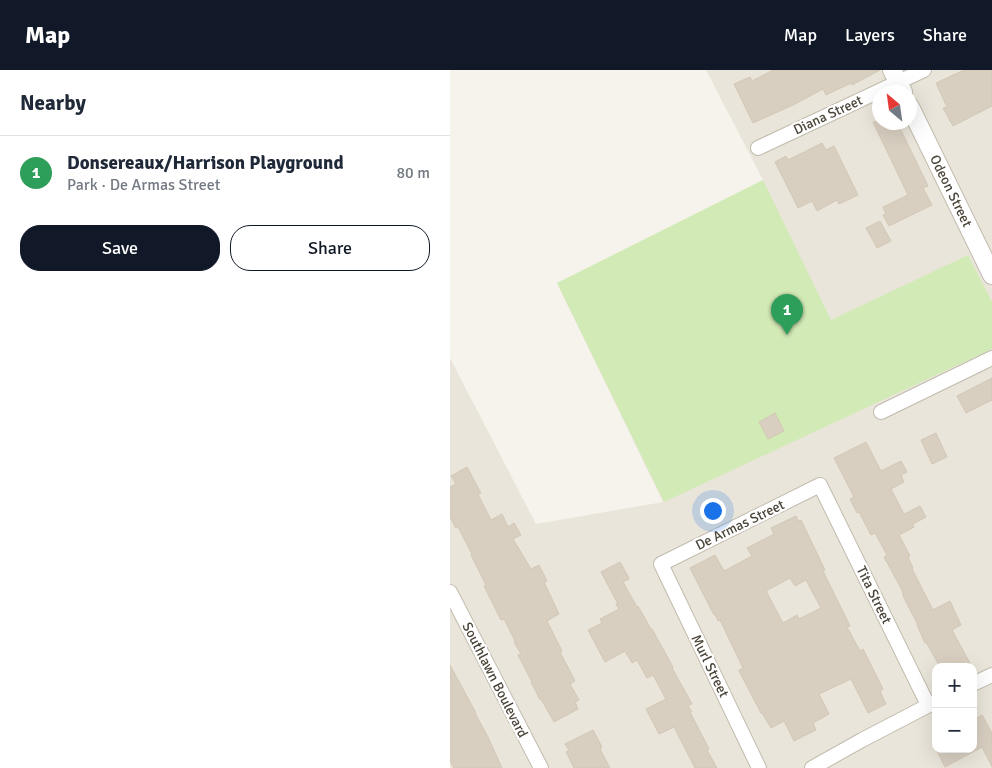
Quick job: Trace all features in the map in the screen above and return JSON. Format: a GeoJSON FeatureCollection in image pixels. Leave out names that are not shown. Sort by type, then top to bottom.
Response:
{"type":"FeatureCollection","features":[{"type":"Feature","properties":{"kind":"street","name":"Diana Street"},"geometry":{"type":"LineString","coordinates":[[758,148],[924,70]]}},
{"type":"Feature","properties":{"kind":"street","name":"Odeon Street"},"geometry":{"type":"LineString","coordinates":[[917,121],[992,275]]}},
{"type":"Feature","properties":{"kind":"street"},"geometry":{"type":"LineString","coordinates":[[882,412],[992,358]]}},
{"type":"Feature","properties":{"kind":"street","name":"De Armas Street"},"geometry":{"type":"LineString","coordinates":[[661,564],[820,485]]}},
{"type":"Feature","properties":{"kind":"street","name":"Tita Street"},"geometry":{"type":"LineString","coordinates":[[820,485],[932,703]]}},
{"type":"Feature","properties":{"kind":"street","name":"Murl Street"},"geometry":{"type":"LineString","coordinates":[[661,564],[759,768]]}},
{"type":"Feature","properties":{"kind":"street","name":"Southlawn Boulevard"},"geometry":{"type":"LineString","coordinates":[[450,592],[541,768]]}},
{"type":"Feature","properties":{"kind":"street"},"geometry":{"type":"LineString","coordinates":[[977,682],[992,675]]}},
{"type":"Feature","properties":{"kind":"street"},"geometry":{"type":"LineString","coordinates":[[812,768],[932,703]]}},
{"type":"Feature","properties":{"kind":"shaded area"},"geometry":{"type":"Polygon","coordinates":[[[706,70],[992,70],[992,768],[450,768],[450,358],[536,524],[663,502],[557,283],[763,180],[706,70]]]}},
{"type":"Feature","properties":{"kind":"green space"},"geometry":{"type":"Polygon","coordinates":[[[763,180],[831,320],[968,255],[992,302],[992,349],[664,502],[557,283],[763,180]]]}},
{"type":"Feature","properties":{"kind":"building"},"geometry":{"type":"Polygon","coordinates":[[[773,70],[880,70],[852,85],[851,83],[826,95],[823,89],[753,123],[734,84],[750,77],[752,81],[773,70]]]}},
{"type":"Feature","properties":{"kind":"building"},"geometry":{"type":"Polygon","coordinates":[[[964,70],[992,70],[992,106],[953,126],[943,108],[947,107],[936,83],[964,70]]]}},
{"type":"Feature","properties":{"kind":"building"},"geometry":{"type":"Polygon","coordinates":[[[877,130],[901,130],[928,186],[923,188],[932,205],[889,226],[883,215],[886,214],[883,207],[908,195],[877,130]]]}},
{"type":"Feature","properties":{"kind":"building"},"geometry":{"type":"Polygon","coordinates":[[[822,143],[826,150],[834,146],[858,195],[839,204],[837,200],[817,211],[812,201],[798,208],[775,162],[786,156],[788,160],[822,143]]]}},
{"type":"Feature","properties":{"kind":"building"},"geometry":{"type":"Polygon","coordinates":[[[880,221],[891,241],[877,248],[866,228],[880,221]]]}},
{"type":"Feature","properties":{"kind":"building"},"geometry":{"type":"Polygon","coordinates":[[[992,378],[992,400],[966,413],[957,396],[992,378]]]}},
{"type":"Feature","properties":{"kind":"building"},"geometry":{"type":"Polygon","coordinates":[[[775,413],[784,431],[768,439],[759,422],[775,413]]]}},
{"type":"Feature","properties":{"kind":"building"},"geometry":{"type":"Polygon","coordinates":[[[936,433],[947,457],[932,464],[921,440],[936,433]]]}},
{"type":"Feature","properties":{"kind":"building"},"geometry":{"type":"Polygon","coordinates":[[[866,442],[881,471],[901,461],[907,472],[901,475],[904,482],[891,489],[904,514],[920,506],[926,517],[913,524],[914,527],[899,535],[910,556],[908,557],[912,569],[933,610],[950,601],[961,625],[952,630],[970,663],[938,663],[925,643],[902,590],[884,557],[887,555],[875,533],[871,535],[859,512],[857,513],[850,499],[854,497],[834,458],[866,442]]]}},
{"type":"Feature","properties":{"kind":"building"},"geometry":{"type":"Polygon","coordinates":[[[467,467],[481,493],[478,494],[491,520],[502,514],[508,527],[514,523],[521,535],[513,539],[531,569],[539,565],[547,581],[544,582],[559,614],[547,621],[575,681],[570,684],[579,700],[575,702],[578,709],[554,722],[531,682],[518,655],[521,654],[504,619],[501,620],[484,586],[486,585],[472,554],[458,527],[456,528],[450,517],[450,487],[456,484],[451,476],[467,467]]]}},
{"type":"Feature","properties":{"kind":"building"},"geometry":{"type":"Polygon","coordinates":[[[796,516],[798,521],[801,520],[850,626],[847,627],[860,651],[863,649],[883,689],[880,691],[886,704],[868,713],[851,679],[819,694],[829,714],[813,723],[816,730],[794,741],[784,721],[771,728],[761,713],[739,671],[743,668],[720,620],[718,621],[714,615],[690,568],[715,555],[724,571],[752,556],[747,548],[774,534],[771,528],[796,516]],[[790,578],[766,591],[783,623],[797,615],[799,619],[821,608],[806,580],[795,586],[790,578]]]}},
{"type":"Feature","properties":{"kind":"building"},"geometry":{"type":"Polygon","coordinates":[[[620,562],[629,578],[623,582],[652,629],[692,704],[688,706],[692,712],[690,712],[717,768],[695,768],[674,727],[659,734],[646,709],[666,699],[653,675],[647,678],[637,660],[632,663],[625,651],[605,662],[588,630],[602,623],[600,619],[619,609],[601,572],[620,562]]]}},
{"type":"Feature","properties":{"kind":"building"},"geometry":{"type":"Polygon","coordinates":[[[450,665],[476,713],[502,768],[454,768],[450,761],[450,665]]]}},
{"type":"Feature","properties":{"kind":"building"},"geometry":{"type":"Polygon","coordinates":[[[982,715],[992,733],[992,767],[982,747],[977,750],[977,718],[982,715]]]}},
{"type":"Feature","properties":{"kind":"building"},"geometry":{"type":"Polygon","coordinates":[[[593,730],[610,768],[574,768],[566,752],[569,750],[565,744],[593,730]]]}},
{"type":"Feature","properties":{"kind":"building"},"geometry":{"type":"Polygon","coordinates":[[[938,753],[971,753],[945,767],[938,753]]]}},
{"type":"Feature","properties":{"kind":"place","name":"Donsereaux/Harrison Playground"},"geometry":{"type":"Point","coordinates":[787,335]}}]}
